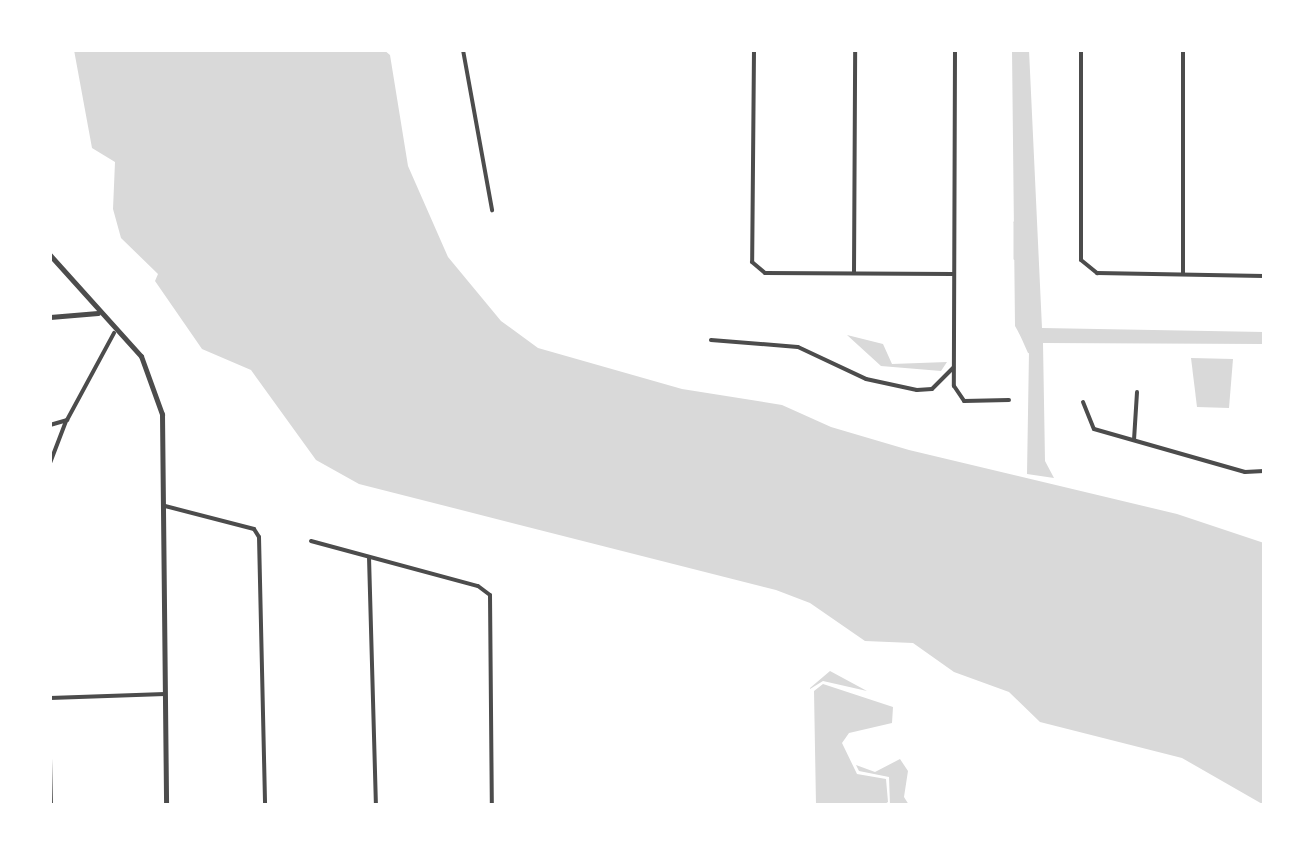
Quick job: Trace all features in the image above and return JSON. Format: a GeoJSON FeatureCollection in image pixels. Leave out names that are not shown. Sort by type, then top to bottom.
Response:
{"type":"FeatureCollection","features":[{"type":"Feature","properties":{"kind":"street"},"geometry":{"type":"LineString","coordinates":[[463,50],[492,210]]}},
{"type":"Feature","properties":{"kind":"street"},"geometry":{"type":"LineString","coordinates":[[754,50],[752,262],[765,274],[954,274]]}},
{"type":"Feature","properties":{"kind":"street"},"geometry":{"type":"LineString","coordinates":[[854,273],[855,50]]}},
{"type":"Feature","properties":{"kind":"street"},"geometry":{"type":"LineString","coordinates":[[954,50],[953,368],[957,396],[964,401],[1009,400]]}},
{"type":"Feature","properties":{"kind":"street"},"geometry":{"type":"LineString","coordinates":[[1081,50],[1081,260],[1097,273],[1264,276]]}},
{"type":"Feature","properties":{"kind":"street"},"geometry":{"type":"LineString","coordinates":[[1183,50],[1184,273]]}},
{"type":"Feature","properties":{"kind":"street"},"geometry":{"type":"LineString","coordinates":[[50,255],[114,333],[141,356],[154,378],[162,414],[166,805]]}},
{"type":"Feature","properties":{"kind":"street"},"geometry":{"type":"LineString","coordinates":[[50,318],[98,313]]}},
{"type":"Feature","properties":{"kind":"street"},"geometry":{"type":"LineString","coordinates":[[50,463],[67,420],[114,333]]}},
{"type":"Feature","properties":{"kind":"street"},"geometry":{"type":"LineString","coordinates":[[710,340],[798,347],[866,378],[917,390],[932,388],[953,368]]}},
{"type":"Feature","properties":{"kind":"street"},"geometry":{"type":"LineString","coordinates":[[1134,440],[1137,392]]}},
{"type":"Feature","properties":{"kind":"street"},"geometry":{"type":"LineString","coordinates":[[1083,402],[1094,428],[1264,471]]}},
{"type":"Feature","properties":{"kind":"street"},"geometry":{"type":"LineString","coordinates":[[50,425],[67,420]]}},
{"type":"Feature","properties":{"kind":"street"},"geometry":{"type":"LineString","coordinates":[[164,505],[254,529],[260,537],[265,805]]}},
{"type":"Feature","properties":{"kind":"street"},"geometry":{"type":"LineString","coordinates":[[311,541],[490,595],[492,805]]}},
{"type":"Feature","properties":{"kind":"street"},"geometry":{"type":"LineString","coordinates":[[369,557],[376,805]]}},
{"type":"Feature","properties":{"kind":"street"},"geometry":{"type":"LineString","coordinates":[[50,698],[165,694]]}},
{"type":"Feature","properties":{"kind":"street"},"geometry":{"type":"LineString","coordinates":[[50,758],[51,805]]}},
{"type":"Feature","properties":{"kind":"shaded area"},"geometry":{"type":"Polygon","coordinates":[[[74,50],[384,50],[390,55],[408,166],[448,257],[501,321],[538,348],[682,389],[782,405],[831,427],[909,450],[1177,514],[1264,543],[1264,805],[1182,758],[1040,722],[1009,692],[954,672],[913,643],[865,641],[810,603],[776,590],[359,484],[316,460],[251,370],[202,349],[155,281],[158,274],[121,238],[113,209],[115,162],[92,148],[74,50]]]}},
{"type":"Feature","properties":{"kind":"shaded area"},"geometry":{"type":"Polygon","coordinates":[[[1012,50],[1029,50],[1042,328],[1264,332],[1264,344],[1043,343],[1045,461],[1054,478],[1027,474],[1029,351],[1015,326],[1012,50]]]}},
{"type":"Feature","properties":{"kind":"shaded area"},"geometry":{"type":"Polygon","coordinates":[[[847,335],[883,344],[892,364],[947,362],[941,371],[881,366],[847,335]]]}},
{"type":"Feature","properties":{"kind":"shaded area"},"geometry":{"type":"Polygon","coordinates":[[[1191,358],[1233,359],[1229,408],[1197,407],[1191,358]]]}},
{"type":"Feature","properties":{"kind":"shaded area"},"geometry":{"type":"Polygon","coordinates":[[[830,671],[867,691],[823,681],[810,689],[807,805],[810,688],[830,671]]]}},
{"type":"Feature","properties":{"kind":"shaded area"},"geometry":{"type":"Polygon","coordinates":[[[823,684],[893,707],[892,723],[849,733],[842,743],[857,774],[886,779],[888,802],[883,805],[816,805],[814,691],[823,684]]]}},
{"type":"Feature","properties":{"kind":"shaded area"},"geometry":{"type":"Polygon","coordinates":[[[900,759],[908,771],[904,797],[909,805],[890,805],[889,777],[859,771],[856,765],[875,772],[900,759]]]}},
{"type":"Feature","properties":{"kind":"waterway"},"geometry":{"type":"LineString","coordinates":[[1015,222],[1015,258]]}},
{"type":"Feature","properties":{"kind":"waterway"},"geometry":{"type":"LineString","coordinates":[[1020,331],[1029,351]]}}]}
